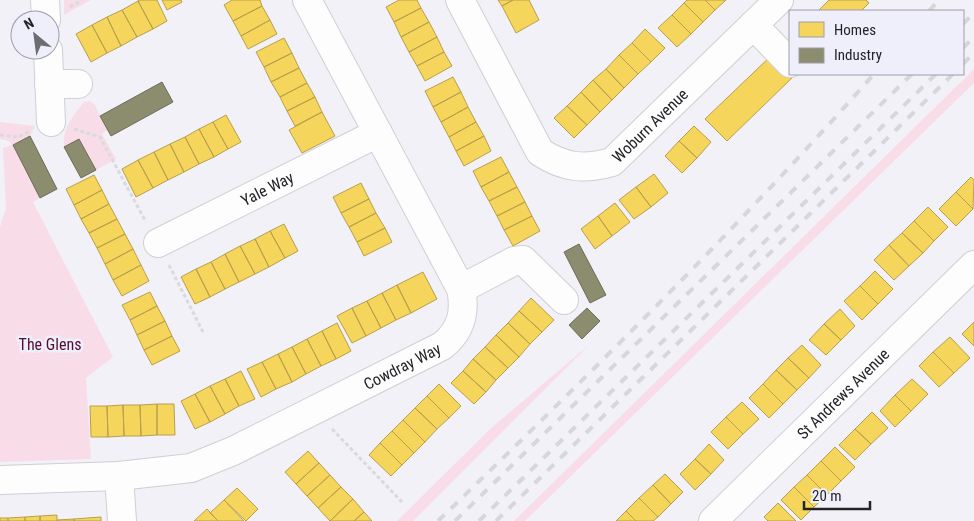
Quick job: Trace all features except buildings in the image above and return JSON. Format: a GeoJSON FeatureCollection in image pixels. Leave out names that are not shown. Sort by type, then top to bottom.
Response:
{"type":"FeatureCollection","features":[{"type":"Feature","properties":{"kind":"street","name":"Woburn Avenue"},"geometry":{"type":"LineString","coordinates":[[460,0],[540,152],[553,160],[567,165],[582,167],[598,166],[612,162],[779,0]]}},
{"type":"Feature","properties":{"kind":"street","name":"Cowdray Way"},"geometry":{"type":"LineString","coordinates":[[0,480],[119,476],[191,468],[233,451],[442,346],[449,340],[460,324],[464,313],[461,289],[378,133],[316,3]]}},
{"type":"Feature","properties":{"kind":"street"},"geometry":{"type":"LineString","coordinates":[[753,25],[789,62]]}},
{"type":"Feature","properties":{"kind":"street"},"geometry":{"type":"LineString","coordinates":[[48,60],[51,122]]}},
{"type":"Feature","properties":{"kind":"street"},"geometry":{"type":"LineString","coordinates":[[49,84],[78,84]]}},
{"type":"Feature","properties":{"kind":"street","name":"Yale Way"},"geometry":{"type":"LineString","coordinates":[[158,243],[378,133]]}},
{"type":"Feature","properties":{"kind":"street"},"geometry":{"type":"LineString","coordinates":[[461,289],[514,261],[523,260],[564,300]]}},
{"type":"Feature","properties":{"kind":"street","name":"St Andrews Avenue"},"geometry":{"type":"LineString","coordinates":[[713,521],[974,265]]}},
{"type":"Feature","properties":{"kind":"street"},"geometry":{"type":"LineString","coordinates":[[119,476],[122,521]]}},
{"type":"Feature","properties":{"kind":"path"},"geometry":{"type":"LineString","coordinates":[[0,134],[18,137],[51,122],[100,138],[158,243],[203,332]]}},
{"type":"Feature","properties":{"kind":"path"},"geometry":{"type":"LineString","coordinates":[[314,411],[402,502]]}},
{"type":"Feature","properties":{"kind":"green space"},"geometry":{"type":"Polygon","coordinates":[[[64,0],[91,0],[64,15],[64,0]]]}},
{"type":"Feature","properties":{"kind":"green space"},"geometry":{"type":"Polygon","coordinates":[[[974,69],[974,83],[525,521],[514,521],[974,69]]]}},
{"type":"Feature","properties":{"kind":"green space"},"geometry":{"type":"Polygon","coordinates":[[[90,101],[95,105],[107,130],[102,134],[116,159],[96,170],[79,139],[64,147],[65,134],[69,123],[84,102],[90,101]]]}},
{"type":"Feature","properties":{"kind":"green space","name":"The Glens"},"geometry":{"type":"Polygon","coordinates":[[[0,122],[35,126],[30,136],[13,145],[40,198],[33,202],[113,357],[86,378],[91,459],[0,462],[0,227],[6,208],[3,148],[12,145],[9,141],[0,139],[0,122]]]}},
{"type":"Feature","properties":{"kind":"green space"},"geometry":{"type":"Polygon","coordinates":[[[590,344],[413,521],[397,521],[490,429],[590,344]]]}},
{"type":"Feature","properties":{"kind":"railway"},"geometry":{"type":"LineString","coordinates":[[930,10],[939,0]]}},
{"type":"Feature","properties":{"kind":"railway"},"geometry":{"type":"LineString","coordinates":[[964,23],[974,13]]}},
{"type":"Feature","properties":{"kind":"railway"},"geometry":{"type":"LineString","coordinates":[[964,47],[974,37]]}},
{"type":"Feature","properties":{"kind":"railway"},"geometry":{"type":"LineString","coordinates":[[964,63],[974,53]]}},
{"type":"Feature","properties":{"kind":"railway"},"geometry":{"type":"LineString","coordinates":[[438,521],[550,412],[715,246],[873,75]]}},
{"type":"Feature","properties":{"kind":"railway"},"geometry":{"type":"LineString","coordinates":[[455,521],[911,75]]}},
{"type":"Feature","properties":{"kind":"railway"},"geometry":{"type":"LineString","coordinates":[[479,521],[935,75]]}},
{"type":"Feature","properties":{"kind":"railway"},"geometry":{"type":"LineString","coordinates":[[496,521],[952,75]]}}]}
